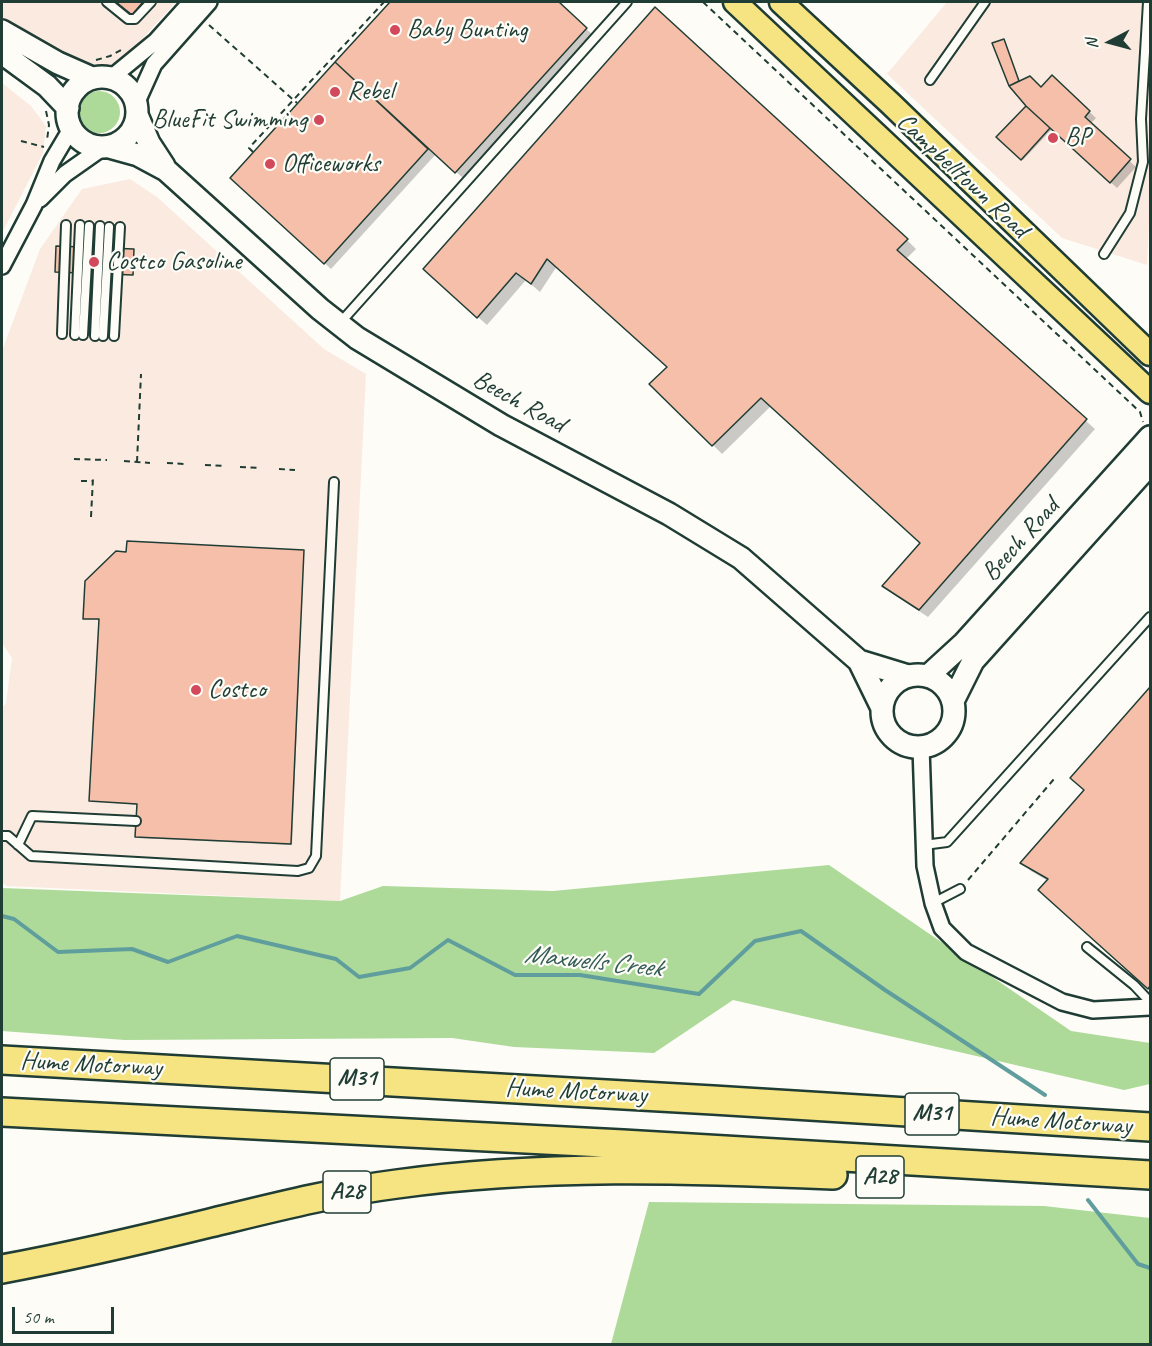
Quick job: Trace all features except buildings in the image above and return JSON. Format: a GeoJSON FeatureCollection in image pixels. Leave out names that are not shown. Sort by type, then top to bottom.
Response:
{"type":"FeatureCollection","features":[{"type":"Feature","properties":{"kind":"highway","name":"Hume Motorway"},"geometry":{"type":"LineString","coordinates":[[2,1060],[1150,1127]]}},
{"type":"Feature","properties":{"kind":"highway","name":"Hume Motorway"},"geometry":{"type":"LineString","coordinates":[[2,1112],[1150,1175]]}},
{"type":"Feature","properties":{"kind":"highway","name":"A28"},"geometry":{"type":"LineString","coordinates":[[2,1269],[131,1242],[333,1194],[463,1176],[613,1171],[740,1171],[906,1178],[1019,1168]]}},
{"type":"Feature","properties":{"kind":"main road","name":"Campbelltown Road"},"geometry":{"type":"LineString","coordinates":[[735,2],[1150,392]]}},
{"type":"Feature","properties":{"kind":"main road","name":"Campbelltown Road"},"geometry":{"type":"LineString","coordinates":[[781,2],[891,104],[1150,354]]}},
{"type":"Feature","properties":{"kind":"main road"},"geometry":{"type":"LineString","coordinates":[[2,31],[58,63],[99,72],[122,84],[131,92],[136,109],[133,129],[123,141],[105,148],[84,143],[47,86],[2,53]]}},
{"type":"Feature","properties":{"kind":"main road"},"geometry":{"type":"LineString","coordinates":[[69,118],[68,101],[77,87],[99,72]]}},
{"type":"Feature","properties":{"kind":"main road","name":"Beech Road"},"geometry":{"type":"LineString","coordinates":[[136,109],[149,143],[166,170]]}},
{"type":"Feature","properties":{"kind":"main road","name":"Beech Road"},"geometry":{"type":"LineString","coordinates":[[105,148],[138,154],[166,170],[320,309],[357,338],[501,425],[669,514],[741,558],[859,661],[882,708]]}},
{"type":"Feature","properties":{"kind":"main road"},"geometry":{"type":"LineString","coordinates":[[1113,318],[1150,337]]}},
{"type":"Feature","properties":{"kind":"main road","name":"Beech Road"},"geometry":{"type":"LineString","coordinates":[[859,661],[918,676],[964,643],[1147,430]]}},
{"type":"Feature","properties":{"kind":"main road","name":"Beech Road"},"geometry":{"type":"LineString","coordinates":[[953,701],[973,661],[1150,464]]}},
{"type":"Feature","properties":{"kind":"main road"},"geometry":{"type":"LineString","coordinates":[[918,676],[939,681],[953,701],[952,722],[948,731],[940,739],[921,747],[909,746],[897,740],[883,721],[882,708],[884,698],[890,688],[898,681],[918,676]]}},
{"type":"Feature","properties":{"kind":"street"},"geometry":{"type":"LineString","coordinates":[[99,72],[156,41],[190,2]]}},
{"type":"Feature","properties":{"kind":"street"},"geometry":{"type":"LineString","coordinates":[[136,109],[154,64],[208,2]]}},
{"type":"Feature","properties":{"kind":"street"},"geometry":{"type":"LineString","coordinates":[[2,266],[34,205],[69,118]]}},
{"type":"Feature","properties":{"kind":"street"},"geometry":{"type":"LineString","coordinates":[[34,205],[65,174],[105,148]]}},
{"type":"Feature","properties":{"kind":"street"},"geometry":{"type":"LineString","coordinates":[[921,747],[925,866],[933,903],[942,928],[966,952],[1062,1002],[1093,1010],[1150,1005]]}},
{"type":"Feature","properties":{"kind":"lane"},"geometry":{"type":"LineString","coordinates":[[107,2],[131,20],[135,19],[151,2]]}},
{"type":"Feature","properties":{"kind":"lane"},"geometry":{"type":"LineString","coordinates":[[339,324],[627,2]]}},
{"type":"Feature","properties":{"kind":"lane"},"geometry":{"type":"LineString","coordinates":[[930,80],[985,2]]}},
{"type":"Feature","properties":{"kind":"lane"},"geometry":{"type":"LineString","coordinates":[[1104,254],[1130,213],[1143,162],[1141,118],[1148,2]]}},
{"type":"Feature","properties":{"kind":"lane"},"geometry":{"type":"LineString","coordinates":[[62,334],[66,225]]}},
{"type":"Feature","properties":{"kind":"lane"},"geometry":{"type":"LineString","coordinates":[[80,225],[79,335],[89,226]]}},
{"type":"Feature","properties":{"kind":"lane"},"geometry":{"type":"LineString","coordinates":[[99,336],[105,226]]}},
{"type":"Feature","properties":{"kind":"lane"},"geometry":{"type":"LineString","coordinates":[[114,336],[120,227]]}},
{"type":"Feature","properties":{"kind":"lane"},"geometry":{"type":"LineString","coordinates":[[2,836],[8,836],[32,856],[298,871],[309,868],[316,856],[334,482]]}},
{"type":"Feature","properties":{"kind":"lane"},"geometry":{"type":"LineString","coordinates":[[924,845],[947,842],[1150,617]]}},
{"type":"Feature","properties":{"kind":"lane"},"geometry":{"type":"LineString","coordinates":[[18,845],[32,816],[136,820]]}},
{"type":"Feature","properties":{"kind":"lane"},"geometry":{"type":"LineString","coordinates":[[933,903],[960,889]]}},
{"type":"Feature","properties":{"kind":"lane"},"geometry":{"type":"LineString","coordinates":[[1087,947],[1134,985],[1150,1005]]}},
{"type":"Feature","properties":{"kind":"path"},"geometry":{"type":"LineString","coordinates":[[253,152],[249,148],[376,14],[384,2]]}},
{"type":"Feature","properties":{"kind":"path"},"geometry":{"type":"LineString","coordinates":[[703,2],[1140,412],[1147,430]]}},
{"type":"Feature","properties":{"kind":"path"},"geometry":{"type":"LineString","coordinates":[[205,21],[297,104]]}},
{"type":"Feature","properties":{"kind":"path"},"geometry":{"type":"LineString","coordinates":[[99,72],[110,56],[121,50]]}},
{"type":"Feature","properties":{"kind":"path"},"geometry":{"type":"LineString","coordinates":[[21,141],[45,147],[49,125],[42,103]]}},
{"type":"Feature","properties":{"kind":"path"},"geometry":{"type":"LineString","coordinates":[[137,462],[141,374]]}},
{"type":"Feature","properties":{"kind":"path"},"geometry":{"type":"LineString","coordinates":[[74,459],[107,460]]}},
{"type":"Feature","properties":{"kind":"path"},"geometry":{"type":"LineString","coordinates":[[124,461],[150,463]]}},
{"type":"Feature","properties":{"kind":"path"},"geometry":{"type":"LineString","coordinates":[[167,463],[185,464]]}},
{"type":"Feature","properties":{"kind":"path"},"geometry":{"type":"LineString","coordinates":[[205,465],[224,466]]}},
{"type":"Feature","properties":{"kind":"path"},"geometry":{"type":"LineString","coordinates":[[240,467],[259,468]]}},
{"type":"Feature","properties":{"kind":"path"},"geometry":{"type":"LineString","coordinates":[[279,469],[296,470]]}},
{"type":"Feature","properties":{"kind":"path"},"geometry":{"type":"LineString","coordinates":[[81,481],[93,480],[91,516]]}},
{"type":"Feature","properties":{"kind":"path"},"geometry":{"type":"LineString","coordinates":[[960,889],[1054,779]]}},
{"type":"Feature","properties":{"kind":"shaded area"},"geometry":{"type":"Polygon","coordinates":[[[2,2],[176,2],[124,59],[105,68],[75,61],[2,21],[2,2]]]}},
{"type":"Feature","properties":{"kind":"shaded area","name":"BP"},"geometry":{"type":"Polygon","coordinates":[[[947,2],[1150,2],[1150,202],[1147,265],[1062,238],[887,74],[947,2]]]}},
{"type":"Feature","properties":{"kind":"shaded area"},"geometry":{"type":"Polygon","coordinates":[[[2,83],[31,106],[46,126],[43,153],[2,233],[2,83]]]}},
{"type":"Feature","properties":{"kind":"shaded area"},"geometry":{"type":"Polygon","coordinates":[[[130,179],[157,197],[324,349],[366,374],[340,901],[7,886],[2,883],[2,708],[6,703],[12,658],[2,643],[2,351],[40,249],[82,189],[130,179]]]}},
{"type":"Feature","properties":{"kind":"green space"},"geometry":{"type":"Polygon","coordinates":[[[99,91],[107,92],[114,97],[119,104],[119,120],[114,127],[107,132],[99,133],[91,132],[84,127],[79,120],[78,112],[79,104],[84,97],[91,92],[99,91]]]}},
{"type":"Feature","properties":{"kind":"green space"},"geometry":{"type":"Polygon","coordinates":[[[829,865],[1071,1031],[1150,1043],[1150,1084],[1124,1090],[733,1000],[654,1053],[514,1047],[452,1038],[125,1040],[2,1031],[2,888],[340,901],[383,886],[553,891],[829,865]]]}},
{"type":"Feature","properties":{"kind":"green space"},"geometry":{"type":"Polygon","coordinates":[[[649,1202],[1044,1206],[1150,1218],[1150,1344],[611,1344],[649,1202]]]}},
{"type":"Feature","properties":{"kind":"waterway","name":"Maxwells Creek"},"geometry":{"type":"LineString","coordinates":[[2,916],[14,919],[58,952],[132,949],[168,962],[237,936],[336,959],[359,977],[410,968],[448,940],[515,975],[580,975],[699,994],[755,941],[801,931],[885,990],[1045,1095]]}},
{"type":"Feature","properties":{"kind":"waterway","name":"Maxwells Creek"},"geometry":{"type":"LineString","coordinates":[[1088,1200],[1138,1264],[1150,1268]]}},
{"type":"Feature","properties":{"kind":"place","name":"Baby Bunting"},"geometry":{"type":"Point","coordinates":[395,30]}},
{"type":"Feature","properties":{"kind":"place","name":"Rebel"},"geometry":{"type":"Point","coordinates":[335,92]}},
{"type":"Feature","properties":{"kind":"place","name":"BlueFit Swimming"},"geometry":{"type":"Point","coordinates":[319,120]}},
{"type":"Feature","properties":{"kind":"place","name":"BP"},"geometry":{"type":"Point","coordinates":[1053,138]}},
{"type":"Feature","properties":{"kind":"place","name":"Officeworks"},"geometry":{"type":"Point","coordinates":[270,164]}},
{"type":"Feature","properties":{"kind":"place","name":"Costco Gasoline"},"geometry":{"type":"Point","coordinates":[94,262]}},
{"type":"Feature","properties":{"kind":"place","name":"Costco"},"geometry":{"type":"Point","coordinates":[196,690]}}]}
